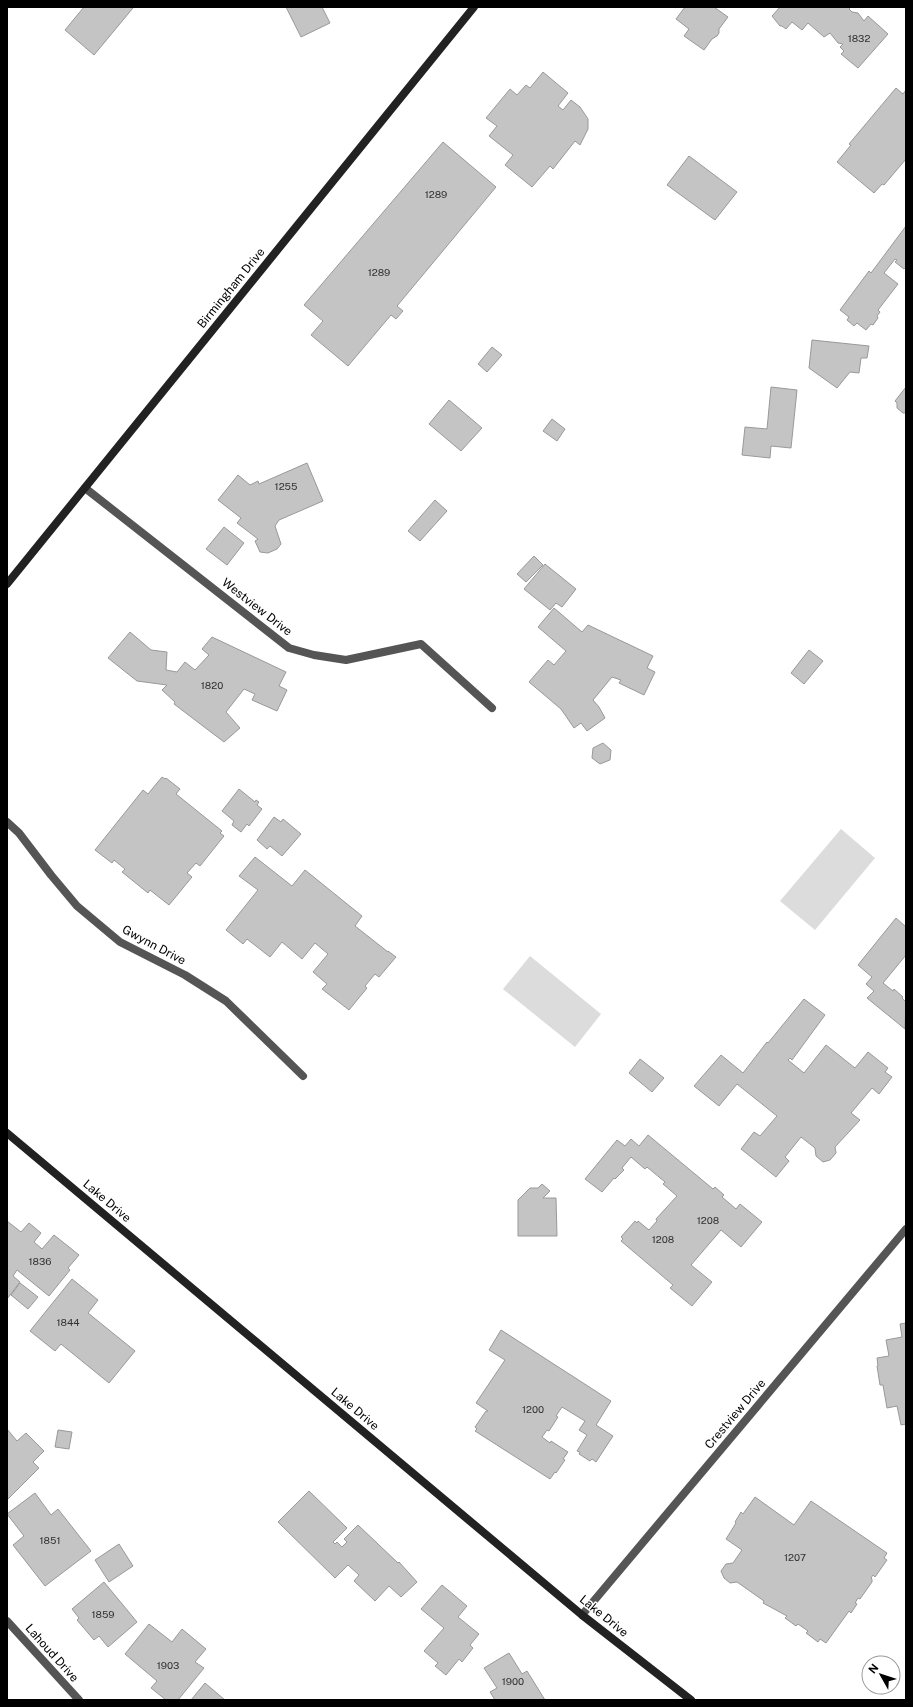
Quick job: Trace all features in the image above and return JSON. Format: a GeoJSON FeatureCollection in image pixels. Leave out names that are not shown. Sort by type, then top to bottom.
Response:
{"type":"FeatureCollection","features":[{"type":"Feature","properties":{"kind":"street","name":"Birmingham Drive"},"geometry":{"type":"LineString","coordinates":[[7,584],[474,7]]}},
{"type":"Feature","properties":{"kind":"street","name":"Westview Drive"},"geometry":{"type":"LineString","coordinates":[[85,488],[289,648],[314,655],[346,660],[421,644],[492,708]]}},
{"type":"Feature","properties":{"kind":"street","name":"Gwynn Drive"},"geometry":{"type":"LineString","coordinates":[[7,822],[19,833],[77,906],[120,942],[185,975],[226,1001],[303,1076]]}},
{"type":"Feature","properties":{"kind":"street","name":"Lake Drive"},"geometry":{"type":"LineString","coordinates":[[7,1133],[582,1615],[691,1700]]}},
{"type":"Feature","properties":{"kind":"street","name":"Crestview Drive"},"geometry":{"type":"LineString","coordinates":[[582,1615],[906,1229]]}},
{"type":"Feature","properties":{"kind":"street","name":"Lahoud Drive"},"geometry":{"type":"LineString","coordinates":[[7,1621],[79,1700]]}},
{"type":"Feature","properties":{"kind":"shaded area"},"geometry":{"type":"Polygon","coordinates":[[[841,829],[875,858],[815,930],[780,901],[841,829]]]}},
{"type":"Feature","properties":{"kind":"shaded area"},"geometry":{"type":"Polygon","coordinates":[[[530,956],[601,1014],[575,1047],[503,989],[530,956]]]}},
{"type":"Feature","properties":{"kind":"building"},"geometry":{"type":"Polygon","coordinates":[[[84,7],[133,8],[94,55],[65,30],[84,7]]]}},
{"type":"Feature","properties":{"kind":"building"},"geometry":{"type":"Polygon","coordinates":[[[286,7],[322,7],[330,23],[301,37],[286,7]]]}},
{"type":"Feature","properties":{"kind":"building"},"geometry":{"type":"Polygon","coordinates":[[[685,7],[714,7],[728,17],[719,29],[717,36],[712,39],[704,50],[684,36],[689,29],[676,19],[685,7]]]}},
{"type":"Feature","properties":{"kind":"building"},"geometry":{"type":"Polygon","coordinates":[[[780,7],[851,7],[849,9],[852,12],[858,13],[864,21],[868,16],[888,34],[858,68],[841,54],[844,51],[840,47],[843,44],[838,43],[830,33],[824,37],[808,23],[802,30],[792,22],[786,29],[780,26],[772,16],[780,7]]]}},
{"type":"Feature","properties":{"kind":"building"},"geometry":{"type":"Polygon","coordinates":[[[543,72],[568,93],[558,106],[563,110],[571,100],[580,107],[588,119],[588,129],[580,145],[575,141],[553,169],[550,166],[532,187],[505,165],[513,155],[489,136],[497,126],[486,118],[510,89],[517,95],[526,85],[530,88],[543,72]]]}},
{"type":"Feature","properties":{"kind":"building"},"geometry":{"type":"Polygon","coordinates":[[[896,88],[903,94],[906,90],[906,159],[884,185],[882,184],[874,193],[837,162],[851,145],[849,144],[896,88]]]}},
{"type":"Feature","properties":{"kind":"building"},"geometry":{"type":"Polygon","coordinates":[[[443,142],[496,187],[397,306],[403,311],[396,319],[391,315],[348,366],[311,335],[323,321],[304,305],[443,142]]]}},
{"type":"Feature","properties":{"kind":"building"},"geometry":{"type":"Polygon","coordinates":[[[689,156],[737,192],[715,220],[667,185],[689,156]]]}},
{"type":"Feature","properties":{"kind":"building"},"geometry":{"type":"Polygon","coordinates":[[[906,226],[906,267],[904,269],[895,262],[897,260],[895,259],[884,273],[898,284],[878,310],[880,312],[877,316],[878,318],[873,325],[871,324],[866,330],[857,323],[854,326],[847,320],[849,317],[840,310],[869,271],[871,273],[906,226]]]}},
{"type":"Feature","properties":{"kind":"building"},"geometry":{"type":"Polygon","coordinates":[[[812,340],[869,346],[867,358],[861,358],[859,373],[850,372],[837,388],[809,368],[812,340]]]}},
{"type":"Feature","properties":{"kind":"building"},"geometry":{"type":"Polygon","coordinates":[[[492,347],[502,355],[487,372],[478,364],[492,347]]]}},
{"type":"Feature","properties":{"kind":"building"},"geometry":{"type":"Polygon","coordinates":[[[771,387],[797,390],[791,448],[771,446],[770,458],[742,455],[745,427],[767,429],[771,387]]]}},
{"type":"Feature","properties":{"kind":"building"},"geometry":{"type":"Polygon","coordinates":[[[906,387],[906,413],[903,413],[897,408],[897,403],[895,401],[906,387]]]}},
{"type":"Feature","properties":{"kind":"building"},"geometry":{"type":"Polygon","coordinates":[[[449,400],[482,428],[461,451],[429,424],[449,400]]]}},
{"type":"Feature","properties":{"kind":"building"},"geometry":{"type":"Polygon","coordinates":[[[552,419],[565,429],[557,441],[543,431],[552,419]]]}},
{"type":"Feature","properties":{"kind":"building"},"geometry":{"type":"Polygon","coordinates":[[[307,463],[323,501],[279,520],[275,526],[281,544],[277,549],[268,553],[260,552],[255,541],[258,539],[237,523],[241,518],[218,500],[238,475],[250,485],[258,481],[259,484],[307,463]]]}},
{"type":"Feature","properties":{"kind":"building"},"geometry":{"type":"Polygon","coordinates":[[[435,500],[447,511],[420,541],[408,531],[435,500]]]}},
{"type":"Feature","properties":{"kind":"building"},"geometry":{"type":"Polygon","coordinates":[[[224,527],[244,543],[227,565],[206,549],[224,527]]]}},
{"type":"Feature","properties":{"kind":"building"},"geometry":{"type":"Polygon","coordinates":[[[534,556],[543,565],[526,582],[517,574],[534,556]]]}},
{"type":"Feature","properties":{"kind":"building"},"geometry":{"type":"Polygon","coordinates":[[[545,564],[576,589],[562,607],[556,603],[550,610],[524,589],[545,564]]]}},
{"type":"Feature","properties":{"kind":"building"},"geometry":{"type":"Polygon","coordinates":[[[554,608],[582,632],[588,625],[653,656],[647,668],[655,672],[644,695],[619,683],[621,680],[612,677],[593,700],[605,718],[587,731],[581,723],[574,728],[561,709],[529,682],[548,660],[554,665],[566,651],[538,627],[554,608]]]}},
{"type":"Feature","properties":{"kind":"building"},"geometry":{"type":"Polygon","coordinates":[[[130,632],[151,650],[167,652],[166,670],[177,672],[185,662],[195,670],[209,655],[202,649],[212,637],[286,672],[279,686],[287,690],[277,711],[252,700],[255,694],[244,689],[226,712],[240,728],[224,742],[174,704],[175,702],[162,690],[167,685],[137,681],[108,658],[130,632]]]}},
{"type":"Feature","properties":{"kind":"building"},"geometry":{"type":"Polygon","coordinates":[[[809,650],[823,661],[804,684],[791,673],[809,650]]]}},
{"type":"Feature","properties":{"kind":"building"},"geometry":{"type":"Polygon","coordinates":[[[603,743],[611,750],[610,760],[600,764],[592,758],[593,748],[603,743]]]}},
{"type":"Feature","properties":{"kind":"building"},"geometry":{"type":"Polygon","coordinates":[[[162,777],[165,779],[166,778],[180,789],[176,794],[222,831],[220,833],[224,836],[200,866],[196,863],[187,873],[192,877],[169,905],[150,890],[148,893],[122,872],[125,869],[114,860],[112,863],[95,850],[143,790],[148,794],[162,777]]]}},
{"type":"Feature","properties":{"kind":"building"},"geometry":{"type":"Polygon","coordinates":[[[239,789],[255,802],[256,800],[259,802],[257,805],[262,809],[249,826],[247,824],[241,832],[232,825],[234,821],[222,811],[239,789]]]}},
{"type":"Feature","properties":{"kind":"building"},"geometry":{"type":"Polygon","coordinates":[[[274,817],[281,822],[283,819],[301,834],[282,856],[270,846],[267,849],[257,840],[274,817]]]}},
{"type":"Feature","properties":{"kind":"building"},"geometry":{"type":"Polygon","coordinates":[[[255,857],[292,886],[305,870],[362,916],[355,926],[396,957],[379,977],[375,974],[365,986],[367,988],[349,1010],[322,989],[327,984],[313,972],[328,954],[315,943],[302,959],[282,942],[270,957],[247,939],[243,944],[226,930],[258,890],[239,876],[255,857]]]}},
{"type":"Feature","properties":{"kind":"building"},"geometry":{"type":"Polygon","coordinates":[[[896,918],[906,927],[906,955],[883,983],[893,991],[894,989],[906,1002],[905,1029],[867,998],[874,991],[866,984],[872,977],[858,965],[896,918]]]}},
{"type":"Feature","properties":{"kind":"building"},"geometry":{"type":"Polygon","coordinates":[[[804,999],[825,1015],[792,1060],[790,1058],[788,1060],[804,1073],[826,1045],[855,1068],[868,1052],[888,1068],[885,1072],[892,1077],[879,1094],[872,1088],[851,1113],[860,1120],[835,1147],[836,1153],[830,1160],[823,1162],[816,1156],[815,1148],[801,1137],[785,1157],[789,1161],[776,1177],[741,1149],[754,1132],[760,1136],[777,1116],[737,1084],[719,1106],[694,1086],[721,1055],[743,1073],[804,999]]]}},
{"type":"Feature","properties":{"kind":"building"},"geometry":{"type":"Polygon","coordinates":[[[640,1059],[664,1078],[652,1092],[629,1073],[640,1059]]]}},
{"type":"Feature","properties":{"kind":"building"},"geometry":{"type":"Polygon","coordinates":[[[648,1135],[713,1189],[715,1187],[724,1195],[722,1197],[736,1209],[740,1204],[762,1222],[741,1247],[721,1230],[691,1265],[712,1282],[692,1306],[670,1288],[673,1285],[621,1241],[623,1239],[621,1237],[635,1221],[637,1223],[638,1221],[649,1230],[657,1221],[656,1219],[677,1196],[663,1184],[665,1182],[647,1167],[645,1169],[631,1157],[622,1168],[624,1170],[615,1179],[614,1178],[602,1192],[585,1179],[617,1140],[625,1146],[631,1139],[639,1146],[648,1135]]]}},
{"type":"Feature","properties":{"kind":"building"},"geometry":{"type":"Polygon","coordinates":[[[542,1184],[550,1191],[543,1198],[556,1198],[557,1236],[518,1236],[518,1200],[530,1188],[538,1188],[542,1184]]]}},
{"type":"Feature","properties":{"kind":"building"},"geometry":{"type":"Polygon","coordinates":[[[7,1221],[21,1232],[29,1223],[41,1233],[34,1242],[42,1249],[54,1235],[79,1255],[68,1268],[70,1270],[49,1296],[17,1270],[13,1276],[20,1282],[7,1299],[7,1221]]]}},
{"type":"Feature","properties":{"kind":"building"},"geometry":{"type":"Polygon","coordinates":[[[72,1279],[98,1300],[88,1313],[135,1351],[109,1383],[61,1344],[55,1351],[30,1331],[72,1279]]]}},
{"type":"Feature","properties":{"kind":"building"},"geometry":{"type":"Polygon","coordinates":[[[20,1283],[38,1297],[28,1309],[11,1295],[20,1283]]]}},
{"type":"Feature","properties":{"kind":"building"},"geometry":{"type":"Polygon","coordinates":[[[906,1323],[906,1424],[901,1425],[897,1406],[887,1408],[883,1385],[880,1385],[877,1358],[889,1356],[886,1340],[902,1337],[900,1324],[906,1323]]]}},
{"type":"Feature","properties":{"kind":"building"},"geometry":{"type":"Polygon","coordinates":[[[501,1330],[611,1401],[596,1425],[613,1436],[596,1462],[592,1459],[590,1461],[577,1451],[587,1435],[579,1430],[585,1421],[562,1407],[556,1416],[558,1417],[549,1431],[547,1430],[542,1437],[568,1452],[563,1459],[565,1460],[550,1479],[475,1431],[477,1429],[475,1427],[486,1411],[488,1411],[476,1403],[505,1360],[489,1350],[501,1330]]]}},
{"type":"Feature","properties":{"kind":"building"},"geometry":{"type":"Polygon","coordinates":[[[7,1429],[17,1441],[26,1433],[44,1451],[33,1462],[39,1468],[7,1500],[7,1429]]]}},
{"type":"Feature","properties":{"kind":"building"},"geometry":{"type":"Polygon","coordinates":[[[58,1430],[72,1432],[69,1449],[55,1447],[58,1430]]]}},
{"type":"Feature","properties":{"kind":"building"},"geometry":{"type":"Polygon","coordinates":[[[309,1491],[347,1528],[333,1542],[335,1544],[337,1542],[342,1547],[347,1542],[344,1539],[358,1525],[398,1563],[399,1562],[417,1582],[401,1597],[389,1586],[375,1601],[354,1581],[359,1575],[348,1565],[335,1578],[278,1522],[309,1491]]]}},
{"type":"Feature","properties":{"kind":"building"},"geometry":{"type":"Polygon","coordinates":[[[35,1493],[51,1515],[58,1509],[91,1551],[45,1586],[13,1545],[24,1536],[7,1514],[35,1493]]]}},
{"type":"Feature","properties":{"kind":"building"},"geometry":{"type":"Polygon","coordinates":[[[755,1497],[794,1525],[811,1501],[887,1553],[884,1558],[887,1560],[875,1577],[873,1575],[871,1578],[872,1582],[860,1599],[858,1598],[855,1603],[857,1604],[851,1613],[849,1611],[826,1643],[820,1639],[818,1642],[806,1633],[808,1631],[798,1624],[796,1626],[785,1618],[787,1616],[763,1603],[764,1601],[737,1582],[730,1583],[724,1578],[721,1571],[726,1564],[733,1563],[742,1550],[726,1539],[741,1512],[743,1514],[755,1497]]]}},
{"type":"Feature","properties":{"kind":"building"},"geometry":{"type":"Polygon","coordinates":[[[119,1544],[133,1566],[109,1582],[95,1560],[119,1544]]]}},
{"type":"Feature","properties":{"kind":"building"},"geometry":{"type":"Polygon","coordinates":[[[104,1582],[137,1622],[108,1647],[99,1636],[94,1640],[77,1620],[79,1618],[72,1609],[104,1582]]]}},
{"type":"Feature","properties":{"kind":"building"},"geometry":{"type":"Polygon","coordinates":[[[442,1585],[467,1606],[458,1617],[479,1634],[470,1645],[473,1648],[462,1662],[459,1659],[446,1675],[435,1666],[438,1663],[424,1651],[444,1628],[421,1609],[442,1585]]]}},
{"type":"Feature","properties":{"kind":"building"},"geometry":{"type":"Polygon","coordinates":[[[149,1624],[172,1642],[182,1629],[206,1649],[195,1662],[204,1668],[178,1700],[166,1700],[151,1688],[157,1681],[125,1654],[149,1624]]]}},
{"type":"Feature","properties":{"kind":"building"},"geometry":{"type":"Polygon","coordinates":[[[509,1653],[522,1674],[527,1671],[545,1700],[495,1700],[490,1692],[497,1688],[484,1668],[509,1653]]]}},
{"type":"Feature","properties":{"kind":"building"},"geometry":{"type":"Polygon","coordinates":[[[205,1683],[225,1700],[191,1700],[205,1683]]]}}]}
